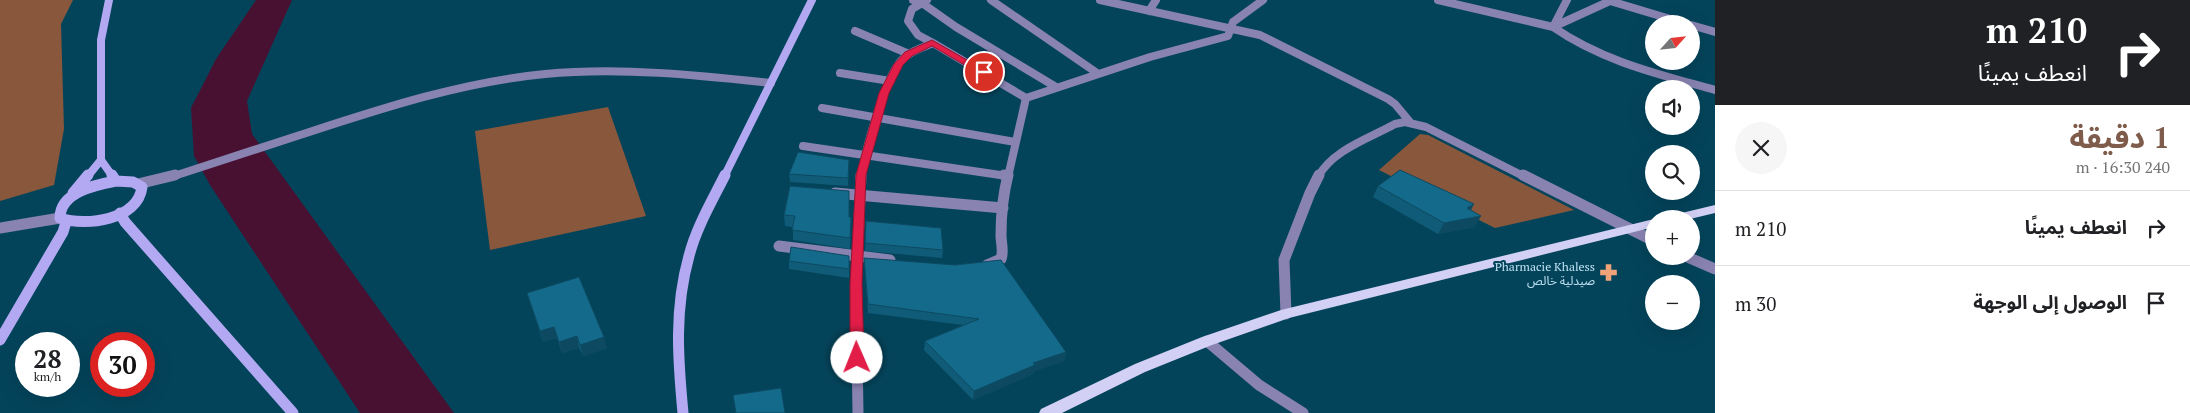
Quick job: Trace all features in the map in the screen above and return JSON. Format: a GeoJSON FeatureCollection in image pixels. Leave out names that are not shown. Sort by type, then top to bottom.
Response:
{"type":"FeatureCollection","features":[{"type":"Feature","properties":{"kind":"main road"},"geometry":{"type":"LineString","coordinates":[[1700,213],[1715,209]]}},
{"type":"Feature","properties":{"kind":"main road"},"geometry":{"type":"LineString","coordinates":[[1047,413],[1140,368],[1207,341],[1286,314],[1645,225]]}},
{"type":"Feature","properties":{"kind":"street"},"geometry":{"type":"LineString","coordinates":[[109,0],[101,40],[101,160],[116,181]]}},
{"type":"Feature","properties":{"kind":"street"},"geometry":{"type":"LineString","coordinates":[[684,413],[677,353],[679,300],[689,255],[705,215],[812,0]]}},
{"type":"Feature","properties":{"kind":"street"},"geometry":{"type":"LineString","coordinates":[[991,0],[1097,74]]}},
{"type":"Feature","properties":{"kind":"street"},"geometry":{"type":"LineString","coordinates":[[1100,0],[1260,35],[1388,99],[1395,104],[1410,122]]}},
{"type":"Feature","properties":{"kind":"street"},"geometry":{"type":"LineString","coordinates":[[1149,10],[1156,0]]}},
{"type":"Feature","properties":{"kind":"street"},"geometry":{"type":"LineString","coordinates":[[1026,98],[1097,74],[1228,36],[1233,22],[1264,0]]}},
{"type":"Feature","properties":{"kind":"street"},"geometry":{"type":"LineString","coordinates":[[1438,0],[1552,27],[1575,43],[1596,53],[1715,90]]}},
{"type":"Feature","properties":{"kind":"street"},"geometry":{"type":"LineString","coordinates":[[1552,27],[1567,0]]}},
{"type":"Feature","properties":{"kind":"street"},"geometry":{"type":"LineString","coordinates":[[1026,98],[922,39],[908,21],[912,9],[920,1],[956,26],[1056,87]]}},
{"type":"Feature","properties":{"kind":"street"},"geometry":{"type":"LineString","coordinates":[[1552,27],[1611,1],[1657,15]]}},
{"type":"Feature","properties":{"kind":"street"},"geometry":{"type":"LineString","coordinates":[[1700,28],[1715,32]]}},
{"type":"Feature","properties":{"kind":"street"},"geometry":{"type":"LineString","coordinates":[[854,31],[909,54]]}},
{"type":"Feature","properties":{"kind":"street"},"geometry":{"type":"LineString","coordinates":[[858,413],[857,256],[861,175],[884,93],[899,64],[909,54],[932,43]]}},
{"type":"Feature","properties":{"kind":"street"},"geometry":{"type":"LineString","coordinates":[[140,188],[178,174],[417,98],[491,82],[545,74],[598,71],[637,72],[772,83]]}},
{"type":"Feature","properties":{"kind":"street"},"geometry":{"type":"LineString","coordinates":[[840,73],[890,81]]}},
{"type":"Feature","properties":{"kind":"street"},"geometry":{"type":"LineString","coordinates":[[976,266],[996,263],[1003,254],[1001,235],[1007,176],[1026,98]]}},
{"type":"Feature","properties":{"kind":"street"},"geometry":{"type":"LineString","coordinates":[[822,108],[1015,142]]}},
{"type":"Feature","properties":{"kind":"street"},"geometry":{"type":"LineString","coordinates":[[1286,314],[1284,260],[1310,193],[1324,168],[1340,154],[1395,124],[1410,122],[1426,127],[1645,237]]}},
{"type":"Feature","properties":{"kind":"street"},"geometry":{"type":"LineString","coordinates":[[803,146],[1007,176]]}},
{"type":"Feature","properties":{"kind":"street"},"geometry":{"type":"LineString","coordinates":[[0,340],[63,232],[63,220],[58,213],[101,160]]}},
{"type":"Feature","properties":{"kind":"street"},"geometry":{"type":"LineString","coordinates":[[68,200],[90,188],[116,181],[129,181],[140,188]]}},
{"type":"Feature","properties":{"kind":"street"},"geometry":{"type":"LineString","coordinates":[[0,228],[63,220],[85,223],[120,213],[136,202],[140,188]]}},
{"type":"Feature","properties":{"kind":"street"},"geometry":{"type":"LineString","coordinates":[[824,192],[1003,208]]}},
{"type":"Feature","properties":{"kind":"street"},"geometry":{"type":"LineString","coordinates":[[120,213],[125,222],[293,413]]}},
{"type":"Feature","properties":{"kind":"street"},"geometry":{"type":"LineString","coordinates":[[779,246],[896,261]]}},
{"type":"Feature","properties":{"kind":"street"},"geometry":{"type":"LineString","coordinates":[[1700,262],[1715,269]]}},
{"type":"Feature","properties":{"kind":"street"},"geometry":{"type":"LineString","coordinates":[[1207,341],[1259,385],[1303,413]]}},
{"type":"Feature","properties":{"kind":"shaded area"},"geometry":{"type":"Polygon","coordinates":[[[0,0],[73,0],[61,24],[64,129],[54,185],[0,201],[0,0]]]}},
{"type":"Feature","properties":{"kind":"shaded area"},"geometry":{"type":"Polygon","coordinates":[[[256,0],[292,0],[247,101],[252,134],[454,413],[360,413],[210,185],[194,156],[191,108],[216,59],[256,0]]]}},
{"type":"Feature","properties":{"kind":"shaded area"},"geometry":{"type":"Polygon","coordinates":[[[608,107],[646,216],[490,250],[475,131],[608,107]]]}},
{"type":"Feature","properties":{"kind":"shaded area"},"geometry":{"type":"Polygon","coordinates":[[[1420,134],[1428,135],[1574,210],[1495,228],[1379,170],[1420,134]]]}},
{"type":"Feature","properties":{"kind":"building"},"geometry":{"type":"Polygon","coordinates":[[[798,152],[849,160],[848,178],[789,174],[798,152]]]}},
{"type":"Feature","properties":{"kind":"building"},"geometry":{"type":"Polygon","coordinates":[[[1400,170],[1474,204],[1467,208],[1481,216],[1444,223],[1378,186],[1400,170]]]}},
{"type":"Feature","properties":{"kind":"building"},"geometry":{"type":"Polygon","coordinates":[[[790,186],[849,191],[850,238],[792,230],[795,216],[784,215],[790,186]]]}},
{"type":"Feature","properties":{"kind":"building"},"geometry":{"type":"Polygon","coordinates":[[[866,221],[941,228],[943,250],[865,243],[866,221]]]}},
{"type":"Feature","properties":{"kind":"building"},"geometry":{"type":"Polygon","coordinates":[[[791,247],[849,256],[849,269],[789,261],[791,247]]]}},
{"type":"Feature","properties":{"kind":"building"},"geometry":{"type":"Polygon","coordinates":[[[864,258],[955,265],[1001,260],[1066,352],[1033,363],[1035,365],[974,391],[925,341],[979,319],[868,304],[864,258]]]}},
{"type":"Feature","properties":{"kind":"building"},"geometry":{"type":"Polygon","coordinates":[[[579,277],[604,337],[580,345],[577,336],[559,342],[554,327],[540,331],[527,293],[579,277]]]}},
{"type":"Feature","properties":{"kind":"building"},"geometry":{"type":"Polygon","coordinates":[[[781,388],[785,413],[736,413],[733,395],[781,388]]]}},
{"type":"Feature","properties":{"kind":"place","name":"Pharmacie Khaless صيدلية خالص"},"geometry":{"type":"Point","coordinates":[1609,273]}},
{"type":"Feature","properties":{"kind":"route"},"geometry":{"type":"LineString","coordinates":[[857,358],[856,284],[861,175],[884,93],[899,64],[909,54],[932,43],[984,72]]}}]}
